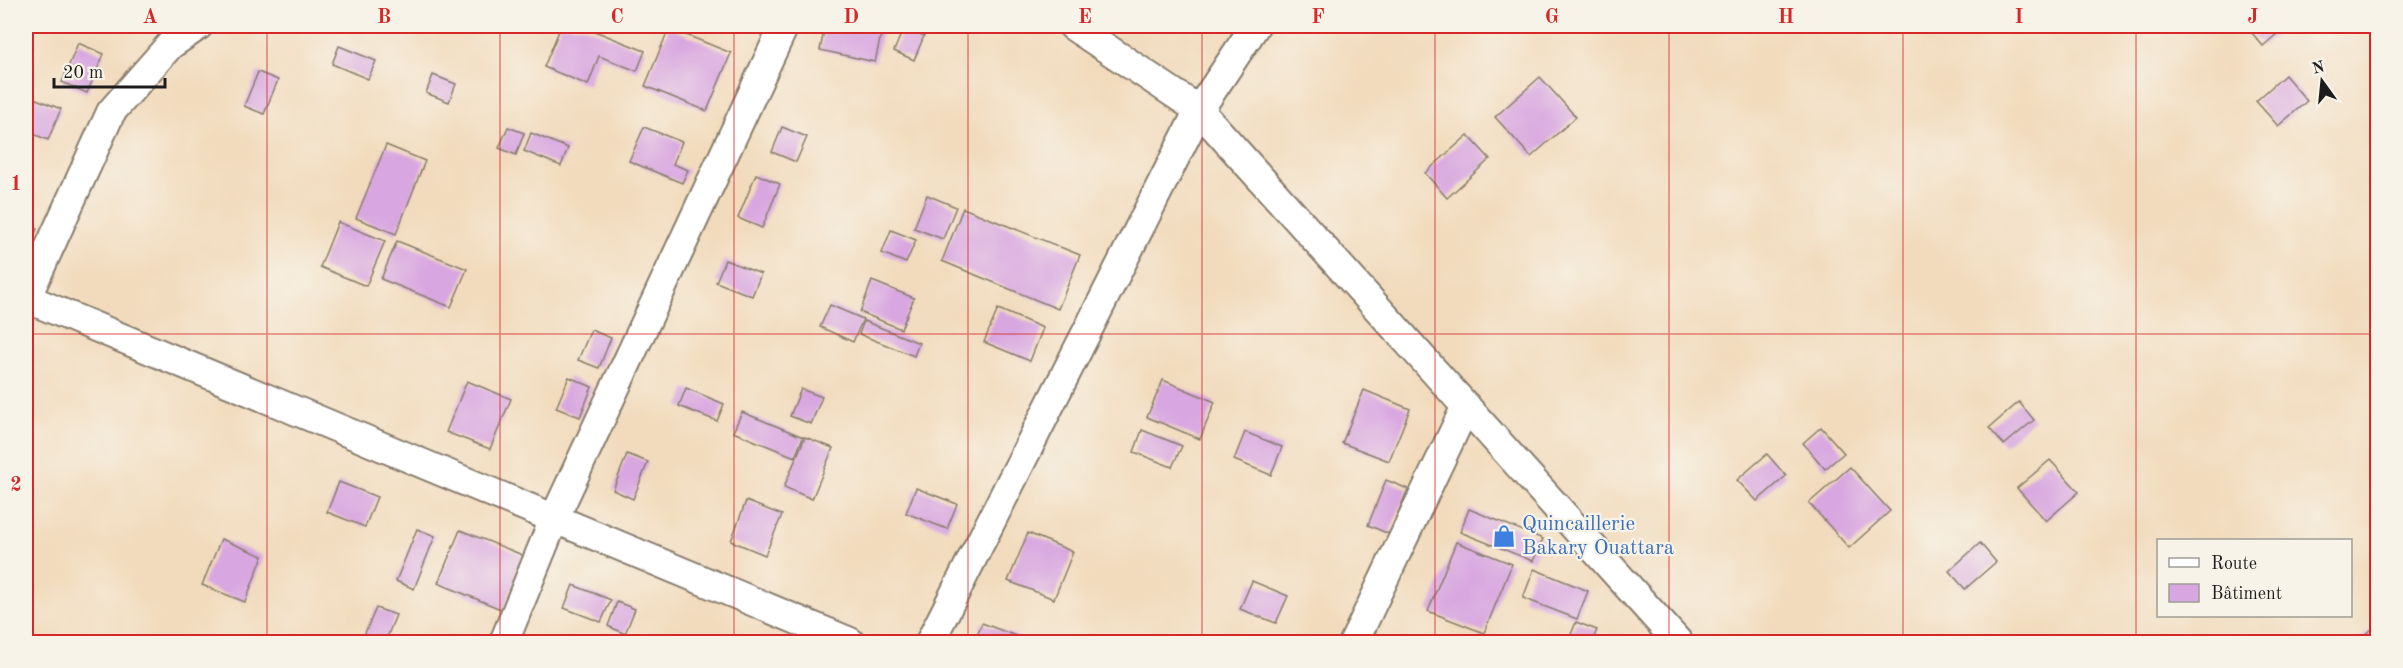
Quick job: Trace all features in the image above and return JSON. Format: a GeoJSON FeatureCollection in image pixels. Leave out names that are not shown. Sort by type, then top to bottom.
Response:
{"type":"FeatureCollection","features":[{"type":"Feature","properties":{"kind":"street"},"geometry":{"type":"LineString","coordinates":[[198,26],[170,45],[111,112],[26,299],[850,642]]}},
{"type":"Feature","properties":{"kind":"street"},"geometry":{"type":"LineString","coordinates":[[504,642],[554,519],[784,26]]}},
{"type":"Feature","properties":{"kind":"street"},"geometry":{"type":"LineString","coordinates":[[1073,26],[1199,110],[1678,642]]}},
{"type":"Feature","properties":{"kind":"street"},"geometry":{"type":"LineString","coordinates":[[930,642],[1199,110],[1255,26]]}},
{"type":"Feature","properties":{"kind":"street"},"geometry":{"type":"LineString","coordinates":[[1354,642],[1466,406]]}},
{"type":"Feature","properties":{"kind":"building"},"geometry":{"type":"Polygon","coordinates":[[[561,26],[582,26],[645,51],[637,71],[599,56],[588,85],[544,67],[561,26]]]}},
{"type":"Feature","properties":{"kind":"building"},"geometry":{"type":"Polygon","coordinates":[[[825,26],[883,26],[875,62],[820,50],[825,26]]]}},
{"type":"Feature","properties":{"kind":"building"},"geometry":{"type":"Polygon","coordinates":[[[2246,26],[2286,26],[2263,46],[2246,26]]]}},
{"type":"Feature","properties":{"kind":"building"},"geometry":{"type":"Polygon","coordinates":[[[904,27],[924,36],[914,60],[894,51],[904,27]]]}},
{"type":"Feature","properties":{"kind":"building"},"geometry":{"type":"Polygon","coordinates":[[[669,28],[731,53],[707,111],[645,86],[669,28]]]}},
{"type":"Feature","properties":{"kind":"building"},"geometry":{"type":"Polygon","coordinates":[[[78,43],[104,54],[87,93],[62,82],[78,43]]]}},
{"type":"Feature","properties":{"kind":"building"},"geometry":{"type":"Polygon","coordinates":[[[26,46],[32,48],[26,65],[26,46]]]}},
{"type":"Feature","properties":{"kind":"building"},"geometry":{"type":"Polygon","coordinates":[[[339,46],[376,61],[368,79],[332,64],[339,46]]]}},
{"type":"Feature","properties":{"kind":"building"},"geometry":{"type":"Polygon","coordinates":[[[258,72],[278,80],[264,114],[244,106],[258,72]]]}},
{"type":"Feature","properties":{"kind":"building"},"geometry":{"type":"Polygon","coordinates":[[[433,75],[456,84],[449,102],[426,93],[433,75]]]}},
{"type":"Feature","properties":{"kind":"building"},"geometry":{"type":"Polygon","coordinates":[[[2285,75],[2307,101],[2278,126],[2256,101],[2285,75]]]}},
{"type":"Feature","properties":{"kind":"building"},"geometry":{"type":"Polygon","coordinates":[[[1540,77],[1576,117],[1531,157],[1495,117],[1540,77]]]}},
{"type":"Feature","properties":{"kind":"building"},"geometry":{"type":"Polygon","coordinates":[[[29,96],[61,109],[48,140],[26,131],[26,103],[29,96]]]}},
{"type":"Feature","properties":{"kind":"building"},"geometry":{"type":"Polygon","coordinates":[[[508,127],[524,133],[516,155],[499,148],[508,127]]]}},
{"type":"Feature","properties":{"kind":"building"},"geometry":{"type":"Polygon","coordinates":[[[644,127],[682,142],[673,164],[688,170],[682,183],[629,161],[644,127]]]}},
{"type":"Feature","properties":{"kind":"building"},"geometry":{"type":"Polygon","coordinates":[[[782,127],[807,137],[796,162],[772,152],[782,127]]]}},
{"type":"Feature","properties":{"kind":"building"},"geometry":{"type":"Polygon","coordinates":[[[531,133],[568,148],[561,166],[524,151],[531,133]]]}},
{"type":"Feature","properties":{"kind":"building"},"geometry":{"type":"Polygon","coordinates":[[[1468,135],[1490,159],[1447,198],[1425,173],[1468,135]]]}},
{"type":"Feature","properties":{"kind":"building"},"geometry":{"type":"Polygon","coordinates":[[[386,145],[425,161],[396,234],[356,218],[386,145]]]}},
{"type":"Feature","properties":{"kind":"building"},"geometry":{"type":"Polygon","coordinates":[[[756,174],[780,184],[762,228],[738,218],[756,174]]]}},
{"type":"Feature","properties":{"kind":"building"},"geometry":{"type":"Polygon","coordinates":[[[927,195],[956,207],[943,239],[914,228],[927,195]]]}},
{"type":"Feature","properties":{"kind":"building"},"geometry":{"type":"Polygon","coordinates":[[[963,208],[1080,255],[1058,309],[942,261],[963,208]]]}},
{"type":"Feature","properties":{"kind":"building"},"geometry":{"type":"Polygon","coordinates":[[[338,222],[385,241],[366,286],[320,267],[338,222]]]}},
{"type":"Feature","properties":{"kind":"building"},"geometry":{"type":"Polygon","coordinates":[[[26,224],[37,229],[26,257],[26,224]]]}},
{"type":"Feature","properties":{"kind":"building"},"geometry":{"type":"Polygon","coordinates":[[[891,230],[916,240],[906,263],[882,253],[891,230]]]}},
{"type":"Feature","properties":{"kind":"building"},"geometry":{"type":"Polygon","coordinates":[[[397,241],[467,269],[451,307],[381,279],[397,241]]]}},
{"type":"Feature","properties":{"kind":"building"},"geometry":{"type":"Polygon","coordinates":[[[725,260],[761,274],[752,296],[716,282],[725,260]]]}},
{"type":"Feature","properties":{"kind":"building"},"geometry":{"type":"Polygon","coordinates":[[[872,281],[914,298],[901,329],[860,312],[872,281]]]}},
{"type":"Feature","properties":{"kind":"building"},"geometry":{"type":"Polygon","coordinates":[[[830,305],[863,319],[853,342],[820,327],[830,305]]]}},
{"type":"Feature","properties":{"kind":"building"},"geometry":{"type":"Polygon","coordinates":[[[998,309],[1043,328],[1030,361],[984,342],[998,309]]]}},
{"type":"Feature","properties":{"kind":"building"},"geometry":{"type":"Polygon","coordinates":[[[864,321],[919,343],[914,356],[859,334],[864,321]]]}},
{"type":"Feature","properties":{"kind":"building"},"geometry":{"type":"Polygon","coordinates":[[[591,330],[611,338],[599,368],[578,360],[591,330]]]}},
{"type":"Feature","properties":{"kind":"building"},"geometry":{"type":"Polygon","coordinates":[[[569,377],[592,387],[580,417],[556,408],[569,377]]]}},
{"type":"Feature","properties":{"kind":"building"},"geometry":{"type":"Polygon","coordinates":[[[1163,380],[1215,402],[1200,439],[1147,417],[1163,380]]]}},
{"type":"Feature","properties":{"kind":"building"},"geometry":{"type":"Polygon","coordinates":[[[467,381],[511,399],[490,449],[446,432],[467,381]]]}},
{"type":"Feature","properties":{"kind":"building"},"geometry":{"type":"Polygon","coordinates":[[[686,388],[724,404],[717,421],[679,406],[686,388]]]}},
{"type":"Feature","properties":{"kind":"building"},"geometry":{"type":"Polygon","coordinates":[[[801,389],[822,397],[811,424],[790,416],[801,389]]]}},
{"type":"Feature","properties":{"kind":"building"},"geometry":{"type":"Polygon","coordinates":[[[1364,390],[1410,409],[1389,461],[1342,443],[1364,390]]]}},
{"type":"Feature","properties":{"kind":"building"},"geometry":{"type":"Polygon","coordinates":[[[2019,402],[2034,420],[2004,445],[1989,428],[2019,402]]]}},
{"type":"Feature","properties":{"kind":"building"},"geometry":{"type":"Polygon","coordinates":[[[742,412],[803,437],[795,457],[733,432],[742,412]]]}},
{"type":"Feature","properties":{"kind":"building"},"geometry":{"type":"Polygon","coordinates":[[[1821,427],[1844,453],[1825,469],[1803,443],[1821,427]]]}},
{"type":"Feature","properties":{"kind":"building"},"geometry":{"type":"Polygon","coordinates":[[[1142,430],[1182,446],[1172,467],[1134,452],[1142,430]]]}},
{"type":"Feature","properties":{"kind":"building"},"geometry":{"type":"Polygon","coordinates":[[[1245,432],[1282,447],[1271,475],[1234,460],[1245,432]]]}},
{"type":"Feature","properties":{"kind":"building"},"geometry":{"type":"Polygon","coordinates":[[[805,437],[833,448],[812,499],[784,487],[805,437]]]}},
{"type":"Feature","properties":{"kind":"building"},"geometry":{"type":"Polygon","coordinates":[[[627,454],[648,462],[633,499],[613,490],[627,454]]]}},
{"type":"Feature","properties":{"kind":"building"},"geometry":{"type":"Polygon","coordinates":[[[1767,454],[1786,476],[1757,501],[1737,480],[1767,454]]]}},
{"type":"Feature","properties":{"kind":"building"},"geometry":{"type":"Polygon","coordinates":[[[2050,460],[2079,492],[2046,521],[2017,488],[2050,460]]]}},
{"type":"Feature","properties":{"kind":"building"},"geometry":{"type":"Polygon","coordinates":[[[1850,467],[1890,511],[1849,548],[1809,503],[1850,467]]]}},
{"type":"Feature","properties":{"kind":"building"},"geometry":{"type":"Polygon","coordinates":[[[1386,480],[1408,489],[1389,534],[1368,525],[1386,480]]]}},
{"type":"Feature","properties":{"kind":"building"},"geometry":{"type":"Polygon","coordinates":[[[339,482],[377,497],[365,527],[327,512],[339,482]]]}},
{"type":"Feature","properties":{"kind":"building"},"geometry":{"type":"Polygon","coordinates":[[[916,488],[957,504],[947,529],[906,513],[916,488]]]}},
{"type":"Feature","properties":{"kind":"building"},"geometry":{"type":"Polygon","coordinates":[[[746,501],[782,515],[765,555],[731,541],[746,501]]]}},
{"type":"Feature","properties":{"kind":"building"},"geometry":{"type":"Polygon","coordinates":[[[1469,509],[1543,539],[1533,561],[1460,532],[1469,509]]]}},
{"type":"Feature","properties":{"kind":"building"},"geometry":{"type":"Polygon","coordinates":[[[417,529],[435,536],[414,589],[396,581],[417,529]]]}},
{"type":"Feature","properties":{"kind":"building"},"geometry":{"type":"Polygon","coordinates":[[[460,530],[525,556],[503,610],[438,583],[460,530]]]}},
{"type":"Feature","properties":{"kind":"building"},"geometry":{"type":"Polygon","coordinates":[[[1028,533],[1073,552],[1054,599],[1008,581],[1028,533]]]}},
{"type":"Feature","properties":{"kind":"building"},"geometry":{"type":"Polygon","coordinates":[[[221,539],[263,556],[245,602],[202,585],[221,539]]]}},
{"type":"Feature","properties":{"kind":"building"},"geometry":{"type":"Polygon","coordinates":[[[1456,542],[1512,564],[1484,633],[1428,611],[1456,542]]]}},
{"type":"Feature","properties":{"kind":"building"},"geometry":{"type":"Polygon","coordinates":[[[1980,543],[1996,562],[1965,589],[1949,571],[1980,543]]]}},
{"type":"Feature","properties":{"kind":"building"},"geometry":{"type":"Polygon","coordinates":[[[1534,569],[1588,591],[1577,619],[1523,598],[1534,569]]]}},
{"type":"Feature","properties":{"kind":"building"},"geometry":{"type":"Polygon","coordinates":[[[1252,581],[1288,596],[1276,623],[1240,609],[1252,581]]]}},
{"type":"Feature","properties":{"kind":"building"},"geometry":{"type":"Polygon","coordinates":[[[573,585],[611,600],[601,622],[564,608],[573,585]]]}},
{"type":"Feature","properties":{"kind":"building"},"geometry":{"type":"Polygon","coordinates":[[[617,602],[635,609],[625,634],[608,626],[617,602]]]}},
{"type":"Feature","properties":{"kind":"building"},"geometry":{"type":"Polygon","coordinates":[[[376,608],[396,615],[385,642],[361,642],[376,608]]]}},
{"type":"Feature","properties":{"kind":"building"},"geometry":{"type":"Polygon","coordinates":[[[1576,622],[1597,630],[1592,642],[1568,642],[1576,622]]]}},
{"type":"Feature","properties":{"kind":"building"},"geometry":{"type":"Polygon","coordinates":[[[982,623],[1032,642],[974,642],[982,623]]]}},
{"type":"Feature","properties":{"kind":"building"},"geometry":{"type":"Polygon","coordinates":[[[2378,624],[2378,642],[2357,642],[2378,624]]]}},
{"type":"Feature","properties":{"kind":"place","name":"Quincaillerie Bakary Ouattara"},"geometry":{"type":"Point","coordinates":[1504,536]}}]}
